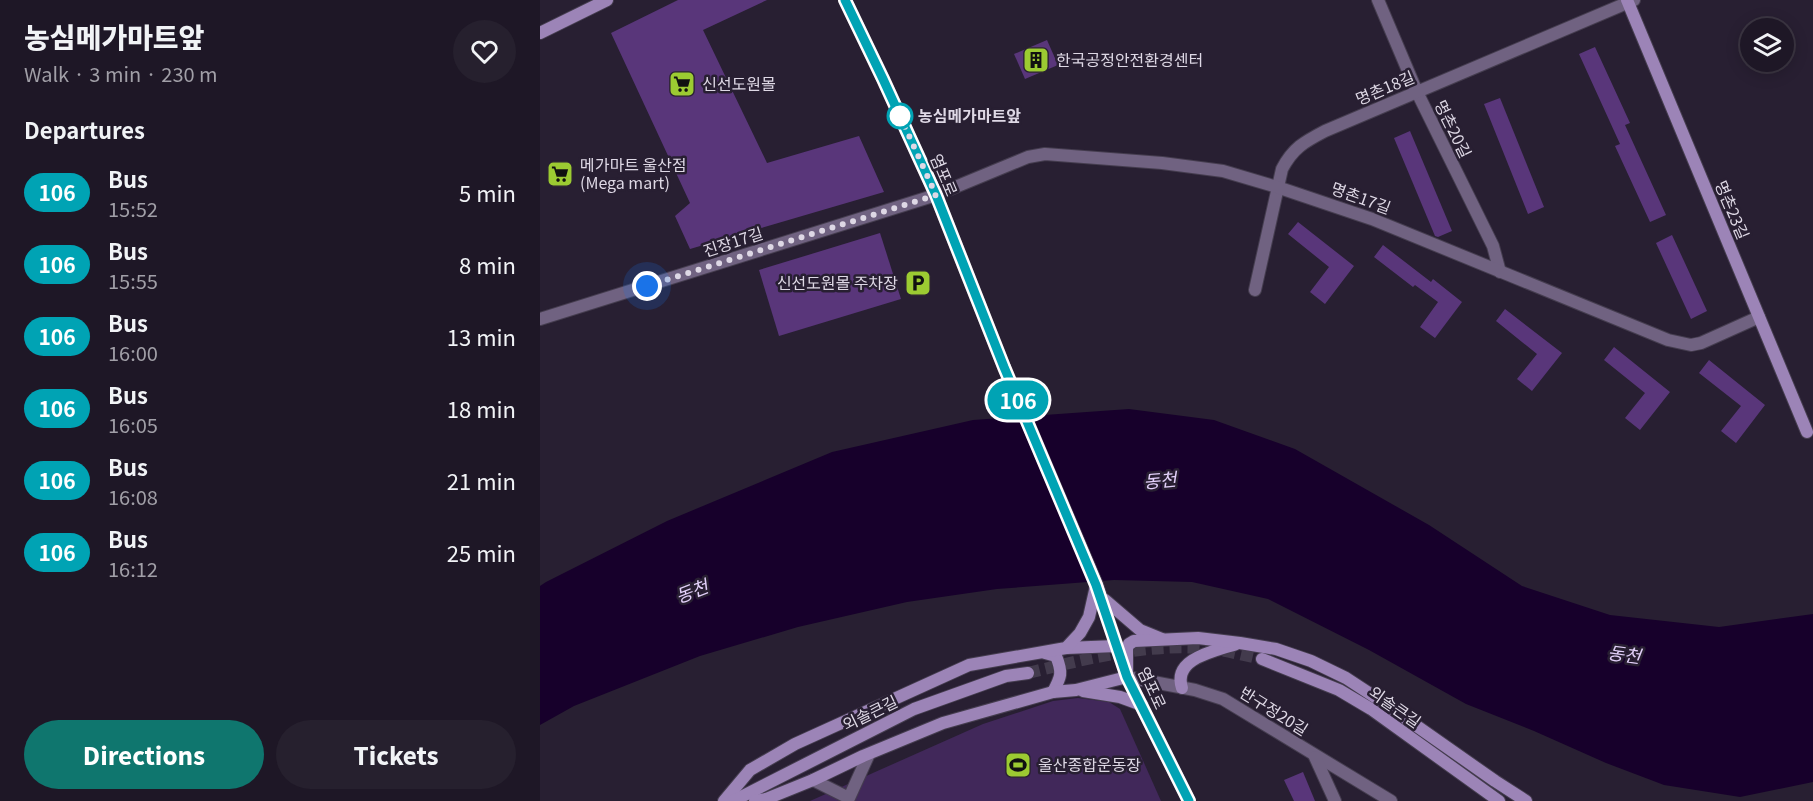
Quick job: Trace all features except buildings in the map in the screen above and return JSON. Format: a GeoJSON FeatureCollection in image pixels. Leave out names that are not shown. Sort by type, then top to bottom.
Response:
{"type":"FeatureCollection","features":[{"type":"Feature","properties":{"kind":"main road"},"geometry":{"type":"LineString","coordinates":[[540,33],[607,0]]}},
{"type":"Feature","properties":{"kind":"main road","name":"염포로"},"geometry":{"type":"LineString","coordinates":[[844,0],[936,195],[1004,367],[1108,614],[1127,677],[1189,801]]}},
{"type":"Feature","properties":{"kind":"main road","name":"명촌23길"},"geometry":{"type":"LineString","coordinates":[[1629,1],[1807,432]]}},
{"type":"Feature","properties":{"kind":"main road"},"geometry":{"type":"LineString","coordinates":[[1098,590],[1118,613],[1140,630],[1166,640]]}},
{"type":"Feature","properties":{"kind":"main road"},"geometry":{"type":"LineString","coordinates":[[1066,648],[1080,633],[1089,618],[1098,590]]}},
{"type":"Feature","properties":{"kind":"main road"},"geometry":{"type":"LineString","coordinates":[[755,801],[766,799],[813,780],[943,723],[1053,692],[1076,690],[1127,677],[1127,648],[1134,641],[1198,638],[1276,649],[1346,678],[1526,801]]}},
{"type":"Feature","properties":{"kind":"main road"},"geometry":{"type":"LineString","coordinates":[[1182,688],[1179,680],[1180,673],[1189,663],[1240,643]]}},
{"type":"Feature","properties":{"kind":"main road"},"geometry":{"type":"LineString","coordinates":[[724,801],[750,770],[795,744],[969,665],[1066,648],[1117,646]]}},
{"type":"Feature","properties":{"kind":"main road"},"geometry":{"type":"LineString","coordinates":[[1044,652],[1056,656],[1060,666],[1061,677],[1053,692]]}},
{"type":"Feature","properties":{"kind":"main road","name":"외솔큰길"},"geometry":{"type":"LineString","coordinates":[[1262,659],[1307,676],[1371,709],[1499,801]]}},
{"type":"Feature","properties":{"kind":"main road","name":"외솔큰길"},"geometry":{"type":"LineString","coordinates":[[733,801],[914,709],[1006,676],[1028,673]]}},
{"type":"Feature","properties":{"kind":"main road"},"geometry":{"type":"LineString","coordinates":[[1076,690],[1120,697],[1142,705]]}},
{"type":"Feature","properties":{"kind":"street","name":"명촌20길"},"geometry":{"type":"LineString","coordinates":[[1378,0],[1417,92],[1493,246],[1500,272]]}},
{"type":"Feature","properties":{"kind":"street","name":"명촌18길"},"geometry":{"type":"LineString","coordinates":[[1255,290],[1282,169],[1288,156],[1298,146],[1325,131],[1629,1]]}},
{"type":"Feature","properties":{"kind":"street","name":"명촌17길"},"geometry":{"type":"LineString","coordinates":[[936,195],[1028,157],[1045,154],[1172,164],[1223,171],[1372,219],[1681,344],[1701,343],[1760,317]]}},
{"type":"Feature","properties":{"kind":"street","name":"진장17길"},"geometry":{"type":"LineString","coordinates":[[540,319],[936,195]]}},
{"type":"Feature","properties":{"kind":"street","name":"반구정20길"},"geometry":{"type":"LineString","coordinates":[[1127,677],[1222,699],[1391,801]]}},
{"type":"Feature","properties":{"kind":"street"},"geometry":{"type":"LineString","coordinates":[[813,780],[849,798],[869,754]]}},
{"type":"Feature","properties":{"kind":"street"},"geometry":{"type":"LineString","coordinates":[[1315,756],[1335,801]]}},
{"type":"Feature","properties":{"kind":"shaded area","name":"울산종합운동장"},"geometry":{"type":"Polygon","coordinates":[[[1078,698],[1109,702],[1120,709],[1161,801],[810,801],[983,724],[1053,701],[1078,698]]]}},
{"type":"Feature","properties":{"kind":"water","name":"동천"},"geometry":{"type":"Polygon","coordinates":[[[1129,409],[1214,420],[1295,449],[1429,525],[1522,586],[1610,615],[1719,627],[1813,614],[1813,782],[1740,797],[1664,785],[1466,704],[1369,650],[1268,599],[1192,582],[1114,580],[997,589],[907,602],[798,627],[700,656],[574,706],[540,725],[540,586],[546,582],[667,521],[832,452],[973,420],[1129,409]]]}},
{"type":"Feature","properties":{"kind":"tunnel"},"geometry":{"type":"LineString","coordinates":[[1028,673],[1093,658],[1158,648],[1210,649],[1262,659]]}},
{"type":"Feature","properties":{"kind":"bus line","name":"106"},"geometry":{"type":"LineString","coordinates":[[845,0],[936,195],[1004,367],[1108,614],[1127,677],[1189,801]]}},
{"type":"Feature","properties":{"kind":"place","name":"한국공정안전환경센터"},"geometry":{"type":"Point","coordinates":[1036,60]}},
{"type":"Feature","properties":{"kind":"place","name":"신선도원몰"},"geometry":{"type":"Point","coordinates":[682,84]}},
{"type":"Feature","properties":{"kind":"place","name":"농심메가마트앞"},"geometry":{"type":"Point","coordinates":[900,116]}},
{"type":"Feature","properties":{"kind":"place","name":"메가마트 울산점 (Mega mart)"},"geometry":{"type":"Point","coordinates":[560,174]}},
{"type":"Feature","properties":{"kind":"place","name":"신선도원몰 주차장"},"geometry":{"type":"Point","coordinates":[918,283]}},
{"type":"Feature","properties":{"kind":"place","name":"울산종합운동장"},"geometry":{"type":"Point","coordinates":[1018,765]}},
{"type":"Feature","properties":{"kind":"route"},"geometry":{"type":"LineString","coordinates":[[647,286],[936,195],[900,116]]}}]}
